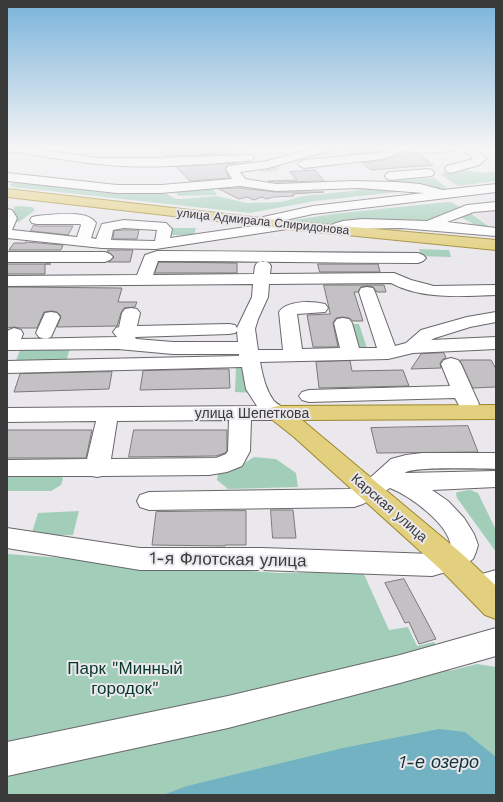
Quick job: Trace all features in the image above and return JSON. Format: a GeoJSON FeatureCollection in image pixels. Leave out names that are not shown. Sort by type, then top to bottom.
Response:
{"type":"FeatureCollection","features":[{"type":"Feature","properties":{"kind":"main road","name":"улица Адмирала Спиридонова"},"geometry":{"type":"LineString","coordinates":[[7,193],[287,225],[496,245]]}},
{"type":"Feature","properties":{"kind":"main road","name":"улица Шепеткова"},"geometry":{"type":"LineString","coordinates":[[278,413],[467,402],[496,412]]}},
{"type":"Feature","properties":{"kind":"main road","name":"Карская улица"},"geometry":{"type":"LineString","coordinates":[[278,413],[383,485],[450,560],[487,584],[496,606]]}},
{"type":"Feature","properties":{"kind":"street"},"geometry":{"type":"LineString","coordinates":[[84,185],[117,189],[160,190],[206,185]]}},
{"type":"Feature","properties":{"kind":"street"},"geometry":{"type":"LineString","coordinates":[[253,185],[259,187],[269,185]]}},
{"type":"Feature","properties":{"kind":"street"},"geometry":{"type":"LineString","coordinates":[[258,192],[279,185]]}},
{"type":"Feature","properties":{"kind":"street"},"geometry":{"type":"LineString","coordinates":[[360,185],[418,188],[435,191],[443,195]]}},
{"type":"Feature","properties":{"kind":"street"},"geometry":{"type":"LineString","coordinates":[[260,222],[313,210],[496,188]]}},
{"type":"Feature","properties":{"kind":"street"},"geometry":{"type":"LineString","coordinates":[[430,224],[470,209],[496,206]]}},
{"type":"Feature","properties":{"kind":"street"},"geometry":{"type":"LineString","coordinates":[[470,209],[496,231]]}},
{"type":"Feature","properties":{"kind":"street"},"geometry":{"type":"LineString","coordinates":[[7,213],[10,218],[7,226]]}},
{"type":"Feature","properties":{"kind":"street"},"geometry":{"type":"LineString","coordinates":[[37,220],[77,219],[87,221],[89,223],[83,242]]}},
{"type":"Feature","properties":{"kind":"street"},"geometry":{"type":"LineString","coordinates":[[336,230],[338,227],[347,225],[401,223],[430,224],[496,231]]}},
{"type":"Feature","properties":{"kind":"street"},"geometry":{"type":"LineString","coordinates":[[103,250],[107,227],[124,224],[161,226],[165,230],[162,244]]}},
{"type":"Feature","properties":{"kind":"street"},"geometry":{"type":"LineString","coordinates":[[7,257],[162,244],[287,225]]}},
{"type":"Feature","properties":{"kind":"street"},"geometry":{"type":"LineString","coordinates":[[7,234],[83,242],[103,250]]}},
{"type":"Feature","properties":{"kind":"street"},"geometry":{"type":"LineString","coordinates":[[7,247],[49,248]]}},
{"type":"Feature","properties":{"kind":"street"},"geometry":{"type":"LineString","coordinates":[[264,256],[260,297],[246,329],[249,356],[256,389],[268,407],[278,413]]}},
{"type":"Feature","properties":{"kind":"street"},"geometry":{"type":"LineString","coordinates":[[144,280],[150,258],[154,257],[264,256],[287,258],[418,258]]}},
{"type":"Feature","properties":{"kind":"street"},"geometry":{"type":"LineString","coordinates":[[7,281],[394,278],[405,284],[434,291],[496,290]]}},
{"type":"Feature","properties":{"kind":"street"},"geometry":{"type":"LineString","coordinates":[[367,292],[388,353]]}},
{"type":"Feature","properties":{"kind":"street"},"geometry":{"type":"LineString","coordinates":[[293,355],[288,312],[293,309],[320,308]]}},
{"type":"Feature","properties":{"kind":"street"},"geometry":{"type":"LineString","coordinates":[[127,337],[131,313]]}},
{"type":"Feature","properties":{"kind":"street"},"geometry":{"type":"LineString","coordinates":[[413,347],[428,334],[467,322],[496,317]]}},
{"type":"Feature","properties":{"kind":"street"},"geometry":{"type":"LineString","coordinates":[[343,323],[351,354]]}},
{"type":"Feature","properties":{"kind":"street"},"geometry":{"type":"LineString","coordinates":[[9,341],[48,325],[127,337],[172,348],[249,356]]}},
{"type":"Feature","properties":{"kind":"street"},"geometry":{"type":"LineString","coordinates":[[9,341],[127,337],[229,329]]}},
{"type":"Feature","properties":{"kind":"street"},"geometry":{"type":"LineString","coordinates":[[7,367],[249,356],[388,353],[413,347],[496,343]]}},
{"type":"Feature","properties":{"kind":"street"},"geometry":{"type":"LineString","coordinates":[[309,396],[467,402],[451,364]]}},
{"type":"Feature","properties":{"kind":"street","name":"улица Шепеткова"},"geometry":{"type":"LineString","coordinates":[[7,415],[278,413]]}},
{"type":"Feature","properties":{"kind":"street"},"geometry":{"type":"LineString","coordinates":[[97,469],[108,414]]}},
{"type":"Feature","properties":{"kind":"street"},"geometry":{"type":"LineString","coordinates":[[7,468],[97,469],[209,467],[227,464],[234,460],[239,451],[240,414]]}},
{"type":"Feature","properties":{"kind":"street"},"geometry":{"type":"LineString","coordinates":[[383,485],[398,465],[406,463],[422,461],[496,461]]}},
{"type":"Feature","properties":{"kind":"street"},"geometry":{"type":"LineString","coordinates":[[149,502],[354,498],[383,485],[496,479]]}},
{"type":"Feature","properties":{"kind":"street"},"geometry":{"type":"LineString","coordinates":[[383,485],[435,505],[453,523],[465,543],[463,552],[450,560]]}},
{"type":"Feature","properties":{"kind":"street","name":"1-я Флотская улица"},"geometry":{"type":"LineString","coordinates":[[7,538],[140,560],[262,559],[432,565],[450,560]]}},
{"type":"Feature","properties":{"kind":"street"},"geometry":{"type":"LineString","coordinates":[[7,759],[228,712],[400,669],[496,642]]}},
{"type":"Feature","properties":{"kind":"shaded area"},"geometry":{"type":"Polygon","coordinates":[[[496,204],[496,230],[465,207],[496,204]]]}},
{"type":"Feature","properties":{"kind":"green space"},"geometry":{"type":"Polygon","coordinates":[[[10,185],[46,185],[107,193],[165,193],[176,199],[217,196],[247,203],[281,202],[303,196],[369,189],[399,191],[315,201],[250,213],[13,187],[10,185]]]}},
{"type":"Feature","properties":{"kind":"green space"},"geometry":{"type":"Polygon","coordinates":[[[384,185],[444,185],[447,188],[436,190],[384,185]]]}},
{"type":"Feature","properties":{"kind":"green space"},"geometry":{"type":"Polygon","coordinates":[[[213,188],[217,195],[178,196],[176,191],[213,188]]]}},
{"type":"Feature","properties":{"kind":"green space"},"geometry":{"type":"Polygon","coordinates":[[[451,202],[462,208],[431,221],[331,226],[293,222],[295,220],[333,214],[451,202]]]}},
{"type":"Feature","properties":{"kind":"green space"},"geometry":{"type":"Polygon","coordinates":[[[14,207],[32,207],[35,210],[19,222],[13,223],[14,207]]]}},
{"type":"Feature","properties":{"kind":"green space"},"geometry":{"type":"Polygon","coordinates":[[[470,213],[493,230],[482,229],[459,216],[470,213]]]}},
{"type":"Feature","properties":{"kind":"green space"},"geometry":{"type":"Polygon","coordinates":[[[171,228],[196,228],[194,235],[169,235],[171,228]]]}},
{"type":"Feature","properties":{"kind":"green space"},"geometry":{"type":"Polygon","coordinates":[[[419,249],[449,250],[451,257],[421,256],[419,249]]]}},
{"type":"Feature","properties":{"kind":"green space"},"geometry":{"type":"Polygon","coordinates":[[[346,324],[359,324],[368,351],[354,351],[346,324]]]}},
{"type":"Feature","properties":{"kind":"green space"},"geometry":{"type":"Polygon","coordinates":[[[70,348],[66,362],[15,363],[20,350],[70,348]]]}},
{"type":"Feature","properties":{"kind":"green space"},"geometry":{"type":"Polygon","coordinates":[[[236,368],[244,369],[254,393],[235,392],[236,368]]]}},
{"type":"Feature","properties":{"kind":"green space"},"geometry":{"type":"Polygon","coordinates":[[[254,457],[276,459],[296,473],[298,487],[228,489],[217,480],[218,473],[242,465],[254,457]]]}},
{"type":"Feature","properties":{"kind":"green space"},"geometry":{"type":"Polygon","coordinates":[[[7,473],[60,474],[63,479],[61,485],[51,491],[7,491],[7,473]]]}},
{"type":"Feature","properties":{"kind":"green space"},"geometry":{"type":"Polygon","coordinates":[[[470,490],[478,493],[496,530],[496,552],[457,498],[457,492],[470,490]]]}},
{"type":"Feature","properties":{"kind":"green space"},"geometry":{"type":"Polygon","coordinates":[[[79,511],[73,535],[31,536],[38,513],[79,511]]]}},
{"type":"Feature","properties":{"kind":"green space","name":"Парк \"Минный городок\""},"geometry":{"type":"Polygon","coordinates":[[[7,554],[278,573],[363,572],[389,630],[408,627],[417,646],[434,642],[449,671],[477,664],[496,667],[496,795],[7,795],[7,554]]]}},
{"type":"Feature","properties":{"kind":"water","name":"1-е озеро"},"geometry":{"type":"Polygon","coordinates":[[[439,729],[465,732],[496,757],[496,795],[163,795],[187,786],[343,748],[439,729]]]}},
{"type":"Feature","properties":{"kind":"building"},"geometry":{"type":"Polygon","coordinates":[[[240,188],[276,192],[324,192],[293,194],[294,196],[266,199],[262,197],[254,200],[247,197],[239,199],[219,189],[240,188]]]}},
{"type":"Feature","properties":{"kind":"building"},"geometry":{"type":"Polygon","coordinates":[[[34,225],[73,226],[68,235],[31,231],[34,225]]]}},
{"type":"Feature","properties":{"kind":"building"},"geometry":{"type":"Polygon","coordinates":[[[139,230],[137,239],[113,239],[114,231],[139,230]]]}},
{"type":"Feature","properties":{"kind":"building"},"geometry":{"type":"Polygon","coordinates":[[[26,242],[63,245],[61,250],[9,250],[14,243],[26,242]]]}},
{"type":"Feature","properties":{"kind":"building"},"geometry":{"type":"Polygon","coordinates":[[[108,250],[133,250],[130,262],[108,262],[114,257],[108,252],[108,250]]]}},
{"type":"Feature","properties":{"kind":"building"},"geometry":{"type":"Polygon","coordinates":[[[159,262],[237,263],[237,273],[155,273],[159,262]]]}},
{"type":"Feature","properties":{"kind":"building"},"geometry":{"type":"Polygon","coordinates":[[[7,264],[45,264],[45,274],[7,274],[7,264]]]}},
{"type":"Feature","properties":{"kind":"building"},"geometry":{"type":"Polygon","coordinates":[[[318,264],[378,264],[380,272],[320,272],[318,264]]]}},
{"type":"Feature","properties":{"kind":"building"},"geometry":{"type":"Polygon","coordinates":[[[324,285],[384,285],[386,292],[377,292],[373,287],[367,286],[361,287],[358,292],[354,292],[363,321],[353,321],[349,318],[343,317],[336,318],[333,323],[338,347],[313,347],[307,315],[330,314],[324,285]]]}},
{"type":"Feature","properties":{"kind":"building"},"geometry":{"type":"Polygon","coordinates":[[[7,287],[122,288],[118,302],[137,302],[135,307],[124,308],[117,326],[57,327],[61,316],[57,312],[51,311],[44,312],[37,328],[7,328],[7,287]]]}},
{"type":"Feature","properties":{"kind":"building"},"geometry":{"type":"Polygon","coordinates":[[[444,353],[446,358],[440,363],[441,368],[411,369],[421,354],[444,353]]]}},
{"type":"Feature","properties":{"kind":"building"},"geometry":{"type":"Polygon","coordinates":[[[460,360],[491,360],[496,369],[496,387],[473,388],[460,360]]]}},
{"type":"Feature","properties":{"kind":"building"},"geometry":{"type":"Polygon","coordinates":[[[350,361],[352,371],[403,370],[409,386],[319,388],[316,362],[350,361]]]}},
{"type":"Feature","properties":{"kind":"building"},"geometry":{"type":"Polygon","coordinates":[[[229,369],[230,388],[140,390],[143,371],[229,369]]]}},
{"type":"Feature","properties":{"kind":"building"},"geometry":{"type":"Polygon","coordinates":[[[112,372],[109,389],[14,392],[20,374],[112,372]]]}},
{"type":"Feature","properties":{"kind":"building"},"geometry":{"type":"Polygon","coordinates":[[[468,426],[478,452],[377,453],[371,428],[468,426]]]}},
{"type":"Feature","properties":{"kind":"building"},"geometry":{"type":"Polygon","coordinates":[[[7,430],[92,430],[86,458],[7,458],[7,430]]]}},
{"type":"Feature","properties":{"kind":"building"},"geometry":{"type":"Polygon","coordinates":[[[134,430],[227,430],[227,451],[216,456],[129,457],[134,430]]]}},
{"type":"Feature","properties":{"kind":"building"},"geometry":{"type":"Polygon","coordinates":[[[271,510],[293,510],[296,538],[273,538],[271,510]]]}},
{"type":"Feature","properties":{"kind":"building"},"geometry":{"type":"Polygon","coordinates":[[[246,511],[246,545],[152,545],[156,512],[246,511]]]}},
{"type":"Feature","properties":{"kind":"building"},"geometry":{"type":"Polygon","coordinates":[[[404,579],[436,639],[419,644],[409,622],[405,623],[385,583],[404,579]]]}}]}
